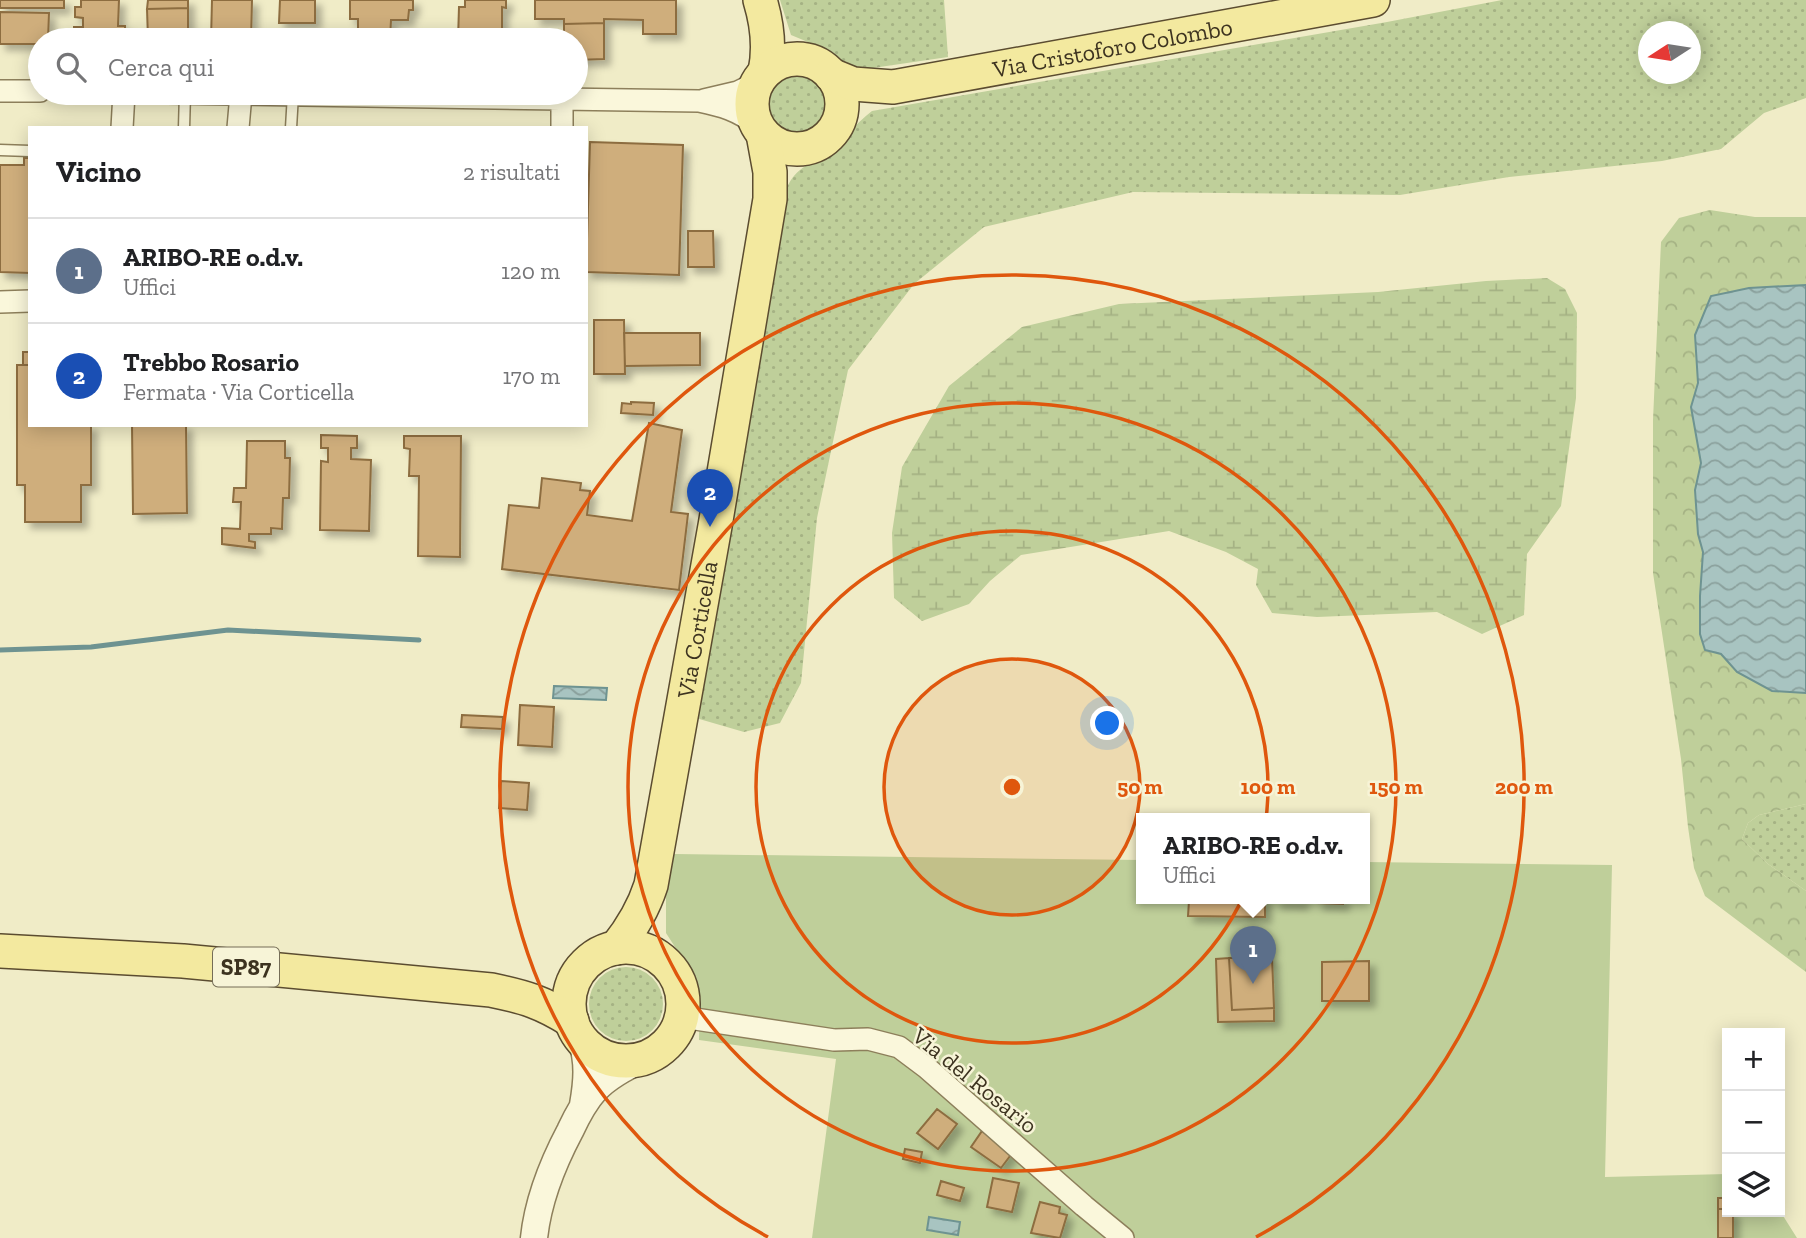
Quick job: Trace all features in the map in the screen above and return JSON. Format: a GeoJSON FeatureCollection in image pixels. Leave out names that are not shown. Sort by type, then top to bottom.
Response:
{"type":"FeatureCollection","features":[{"type":"Feature","properties":{"kind":"main road","name":"Via Cristoforo Colombo"},"geometry":{"type":"LineString","coordinates":[[819,67],[853,84],[893,87],[1373,0]]}},
{"type":"Feature","properties":{"kind":"main road"},"geometry":{"type":"LineString","coordinates":[[762,5],[777,33],[790,48],[819,67],[837,85],[842,108],[833,131],[786,170],[770,199]]}},
{"type":"Feature","properties":{"kind":"main road"},"geometry":{"type":"LineString","coordinates":[[762,5],[768,52],[752,99],[752,108],[760,130],[781,146],[791,149],[812,147]]}},
{"type":"Feature","properties":{"kind":"main road"},"geometry":{"type":"LineString","coordinates":[[761,77],[780,62],[798,59],[819,67]]}},
{"type":"Feature","properties":{"kind":"main road","name":"Via Cristoforo Colombo"},"geometry":{"type":"LineString","coordinates":[[839,120],[857,106],[893,87]]}},
{"type":"Feature","properties":{"kind":"main road","name":"Via Corticella"},"geometry":{"type":"LineString","coordinates":[[603,954],[637,919],[651,885],[770,199],[770,172],[760,130]]}},
{"type":"Feature","properties":{"kind":"main road"},"geometry":{"type":"LineString","coordinates":[[651,885],[650,903],[655,941],[678,980],[683,1001],[682,1017],[676,1032],[659,1051],[645,1058],[617,1060],[591,1049],[577,1030],[569,1008],[574,981],[581,970],[603,954],[629,947],[655,955],[666,963]]}},
{"type":"Feature","properties":{"kind":"main road","name":"SP87"},"geometry":{"type":"LineString","coordinates":[[0,951],[183,961],[491,990],[540,1002],[577,1030]]}},
{"type":"Feature","properties":{"kind":"main road","name":"SP87"},"geometry":{"type":"LineString","coordinates":[[491,990],[541,982],[603,954]]}},
{"type":"Feature","properties":{"kind":"street"},"geometry":{"type":"LineString","coordinates":[[699,101],[738,92],[761,77]]}},
{"type":"Feature","properties":{"kind":"street"},"geometry":{"type":"LineString","coordinates":[[0,91],[28,92]]}},
{"type":"Feature","properties":{"kind":"street"},"geometry":{"type":"LineString","coordinates":[[588,99],[699,101],[740,113],[760,130]]}},
{"type":"Feature","properties":{"kind":"street"},"geometry":{"type":"LineString","coordinates":[[122,126],[123,105]]}},
{"type":"Feature","properties":{"kind":"street"},"geometry":{"type":"LineString","coordinates":[[238,126],[240,105]]}},
{"type":"Feature","properties":{"kind":"street"},"geometry":{"type":"LineString","coordinates":[[562,105],[562,126]]}},
{"type":"Feature","properties":{"kind":"street"},"geometry":{"type":"LineString","coordinates":[[0,302],[28,301]]}},
{"type":"Feature","properties":{"kind":"street","name":"Via del Rosario"},"geometry":{"type":"LineString","coordinates":[[682,1017],[834,1040],[868,1039],[899,1047],[927,1068],[1123,1238]]}},
{"type":"Feature","properties":{"kind":"street"},"geometry":{"type":"LineString","coordinates":[[577,1030],[587,1066],[583,1105]]}},
{"type":"Feature","properties":{"kind":"street"},"geometry":{"type":"LineString","coordinates":[[534,1238],[536,1219],[551,1170],[583,1105],[606,1079],[645,1058]]}},
{"type":"Feature","properties":{"kind":"lane"},"geometry":{"type":"LineString","coordinates":[[184,126],[185,105]]}},
{"type":"Feature","properties":{"kind":"lane"},"geometry":{"type":"LineString","coordinates":[[291,126],[292,105]]}},
{"type":"Feature","properties":{"kind":"lane"},"geometry":{"type":"LineString","coordinates":[[0,150],[28,151]]}},
{"type":"Feature","properties":{"kind":"green space"},"geometry":{"type":"Polygon","coordinates":[[[780,0],[944,0],[948,57],[866,69],[846,66],[820,47],[791,35],[780,0]]]}},
{"type":"Feature","properties":{"kind":"green space"},"geometry":{"type":"Polygon","coordinates":[[[1502,0],[1806,0],[1806,98],[1764,113],[1721,149],[1662,161],[1509,177],[1400,195],[1133,192],[984,227],[914,284],[848,370],[817,518],[801,683],[780,723],[744,732],[689,716],[779,209],[786,189],[797,173],[828,153],[872,111],[1502,0]]]}},
{"type":"Feature","properties":{"kind":"green space"},"geometry":{"type":"Polygon","coordinates":[[[799,72],[811,74],[821,81],[828,91],[828,115],[821,125],[811,132],[799,134],[787,132],[777,125],[770,115],[768,103],[770,91],[777,81],[787,74],[799,72]]]}},
{"type":"Feature","properties":{"kind":"green space"},"geometry":{"type":"Polygon","coordinates":[[[1710,210],[1755,217],[1806,217],[1806,285],[1749,288],[1695,335],[1698,383],[1691,407],[1701,463],[1695,490],[1698,534],[1703,552],[1700,634],[1705,649],[1721,654],[1737,672],[1772,691],[1806,693],[1806,804],[1759,815],[1748,823],[1742,839],[1768,864],[1806,891],[1806,972],[1705,896],[1694,868],[1681,759],[1653,573],[1653,420],[1661,242],[1679,218],[1710,210]]]}},
{"type":"Feature","properties":{"kind":"green space"},"geometry":{"type":"Polygon","coordinates":[[[1547,278],[1565,289],[1577,313],[1576,398],[1561,506],[1527,554],[1524,615],[1482,634],[1437,612],[1317,617],[1272,613],[1256,585],[1258,569],[1226,552],[1169,531],[1021,555],[990,581],[969,604],[922,621],[894,598],[892,533],[902,467],[949,386],[1022,327],[1119,304],[1378,292],[1547,278]]]}},
{"type":"Feature","properties":{"kind":"green space"},"geometry":{"type":"Polygon","coordinates":[[[1806,804],[1806,891],[1768,864],[1742,839],[1748,823],[1759,815],[1806,804]]]}},
{"type":"Feature","properties":{"kind":"green space"},"geometry":{"type":"Polygon","coordinates":[[[666,853],[1136,860],[1136,904],[1370,904],[1370,862],[1612,865],[1605,1177],[1722,1174],[1722,1217],[1784,1217],[1797,1238],[812,1238],[836,1059],[699,1040],[700,994],[666,933],[666,853]]]}},
{"type":"Feature","properties":{"kind":"green space"},"geometry":{"type":"Polygon","coordinates":[[[626,967],[647,973],[657,983],[663,1004],[657,1025],[647,1035],[626,1041],[605,1035],[595,1025],[589,1004],[595,983],[605,973],[626,967]]]}},
{"type":"Feature","properties":{"kind":"water"},"geometry":{"type":"Polygon","coordinates":[[[1806,285],[1806,693],[1772,691],[1737,672],[1721,654],[1705,650],[1700,634],[1703,552],[1698,534],[1695,490],[1701,463],[1691,407],[1698,383],[1695,335],[1711,296],[1749,288],[1806,285]]]}},
{"type":"Feature","properties":{"kind":"water"},"geometry":{"type":"Polygon","coordinates":[[[554,686],[607,688],[606,700],[553,698],[554,686]]]}},
{"type":"Feature","properties":{"kind":"water"},"geometry":{"type":"Polygon","coordinates":[[[929,1217],[960,1222],[958,1235],[927,1230],[929,1217]]]}},
{"type":"Feature","properties":{"kind":"building"},"geometry":{"type":"Polygon","coordinates":[[[0,0],[64,0],[64,8],[0,8],[0,0]]]}},
{"type":"Feature","properties":{"kind":"building"},"geometry":{"type":"Polygon","coordinates":[[[81,0],[119,0],[118,26],[125,28],[74,28],[83,27],[83,18],[75,17],[75,7],[81,7],[81,0]]]}},
{"type":"Feature","properties":{"kind":"building"},"geometry":{"type":"Polygon","coordinates":[[[148,0],[188,0],[188,8],[147,9],[148,0]]]}},
{"type":"Feature","properties":{"kind":"building"},"geometry":{"type":"Polygon","coordinates":[[[212,0],[252,0],[251,28],[211,28],[212,0]]]}},
{"type":"Feature","properties":{"kind":"building"},"geometry":{"type":"Polygon","coordinates":[[[280,0],[315,0],[315,23],[279,23],[280,0]]]}},
{"type":"Feature","properties":{"kind":"building"},"geometry":{"type":"Polygon","coordinates":[[[350,0],[413,0],[413,10],[409,10],[408,20],[391,20],[391,28],[358,28],[358,19],[350,19],[350,0]]]}},
{"type":"Feature","properties":{"kind":"building"},"geometry":{"type":"Polygon","coordinates":[[[465,0],[506,0],[506,8],[502,7],[502,28],[458,28],[459,7],[465,7],[465,0]]]}},
{"type":"Feature","properties":{"kind":"building"},"geometry":{"type":"Polygon","coordinates":[[[535,0],[676,0],[676,34],[643,34],[643,20],[604,19],[604,23],[564,24],[564,19],[535,19],[535,0]]]}},
{"type":"Feature","properties":{"kind":"building"},"geometry":{"type":"Polygon","coordinates":[[[188,8],[188,28],[148,28],[147,9],[188,8]]]}},
{"type":"Feature","properties":{"kind":"building"},"geometry":{"type":"Polygon","coordinates":[[[0,12],[49,13],[48,28],[28,28],[28,44],[0,44],[0,12]]]}},
{"type":"Feature","properties":{"kind":"building"},"geometry":{"type":"Polygon","coordinates":[[[604,23],[604,59],[588,60],[588,28],[564,28],[564,24],[604,23]]]}},
{"type":"Feature","properties":{"kind":"building"},"geometry":{"type":"Polygon","coordinates":[[[590,142],[683,145],[679,275],[588,272],[590,142]]]}},
{"type":"Feature","properties":{"kind":"building"},"geometry":{"type":"Polygon","coordinates":[[[24,158],[28,158],[28,273],[0,272],[0,165],[24,165],[24,158]]]}},
{"type":"Feature","properties":{"kind":"building"},"geometry":{"type":"Polygon","coordinates":[[[688,231],[713,231],[714,267],[688,267],[688,231]]]}},
{"type":"Feature","properties":{"kind":"building"},"geometry":{"type":"Polygon","coordinates":[[[594,320],[624,320],[625,374],[594,374],[594,320]]]}},
{"type":"Feature","properties":{"kind":"building"},"geometry":{"type":"Polygon","coordinates":[[[624,333],[700,333],[700,365],[625,366],[624,333]]]}},
{"type":"Feature","properties":{"kind":"building"},"geometry":{"type":"Polygon","coordinates":[[[23,352],[28,352],[28,365],[23,365],[23,352]]]}},
{"type":"Feature","properties":{"kind":"building"},"geometry":{"type":"Polygon","coordinates":[[[17,365],[28,365],[28,427],[91,427],[91,485],[81,485],[81,522],[25,522],[25,485],[17,485],[17,365]]]}},
{"type":"Feature","properties":{"kind":"building"},"geometry":{"type":"Polygon","coordinates":[[[622,403],[654,403],[653,415],[621,413],[622,403]]]}},
{"type":"Feature","properties":{"kind":"building"},"geometry":{"type":"Polygon","coordinates":[[[649,423],[682,430],[671,512],[688,514],[679,590],[502,569],[509,505],[539,508],[542,478],[581,483],[580,490],[590,491],[587,515],[632,521],[649,423]]]}},
{"type":"Feature","properties":{"kind":"building"},"geometry":{"type":"Polygon","coordinates":[[[132,427],[186,427],[187,513],[133,514],[132,427]]]}},
{"type":"Feature","properties":{"kind":"building"},"geometry":{"type":"Polygon","coordinates":[[[321,435],[357,436],[357,448],[351,448],[351,459],[371,460],[369,531],[320,530],[321,461],[328,462],[328,448],[321,448],[321,435]]]}},
{"type":"Feature","properties":{"kind":"building"},"geometry":{"type":"Polygon","coordinates":[[[404,436],[461,436],[460,557],[418,556],[419,476],[409,476],[410,449],[404,448],[404,436]]]}},
{"type":"Feature","properties":{"kind":"building"},"geometry":{"type":"Polygon","coordinates":[[[247,441],[285,441],[285,458],[290,458],[289,498],[283,498],[282,529],[271,528],[271,534],[249,534],[249,541],[255,542],[255,548],[222,544],[222,528],[240,529],[241,502],[233,502],[234,488],[246,488],[247,441]]]}},
{"type":"Feature","properties":{"kind":"building"},"geometry":{"type":"Polygon","coordinates":[[[520,705],[554,707],[552,747],[518,745],[520,705]]]}},
{"type":"Feature","properties":{"kind":"building"},"geometry":{"type":"Polygon","coordinates":[[[462,715],[503,717],[502,729],[461,727],[462,715]]]}},
{"type":"Feature","properties":{"kind":"building"},"geometry":{"type":"Polygon","coordinates":[[[501,781],[529,783],[527,810],[499,808],[501,781]]]}},
{"type":"Feature","properties":{"kind":"building"},"geometry":{"type":"Polygon","coordinates":[[[1189,904],[1265,904],[1265,917],[1188,916],[1189,904]]]}},
{"type":"Feature","properties":{"kind":"building"},"geometry":{"type":"Polygon","coordinates":[[[1272,957],[1274,1008],[1232,1010],[1229,958],[1272,957]]]}},
{"type":"Feature","properties":{"kind":"building"},"geometry":{"type":"Polygon","coordinates":[[[1229,958],[1232,1010],[1274,1008],[1274,1021],[1218,1022],[1216,959],[1229,958]]]}},
{"type":"Feature","properties":{"kind":"building"},"geometry":{"type":"Polygon","coordinates":[[[1369,961],[1369,1001],[1322,1001],[1322,962],[1369,961]]]}},
{"type":"Feature","properties":{"kind":"building"},"geometry":{"type":"Polygon","coordinates":[[[937,1109],[957,1124],[938,1149],[917,1133],[937,1109]]]}},
{"type":"Feature","properties":{"kind":"building"},"geometry":{"type":"Polygon","coordinates":[[[982,1131],[1013,1152],[1001,1168],[971,1147],[982,1131]]]}},
{"type":"Feature","properties":{"kind":"building"},"geometry":{"type":"Polygon","coordinates":[[[905,1149],[922,1152],[920,1163],[903,1159],[905,1149]]]}},
{"type":"Feature","properties":{"kind":"building"},"geometry":{"type":"Polygon","coordinates":[[[993,1178],[1019,1183],[1012,1212],[987,1207],[993,1178]]]}},
{"type":"Feature","properties":{"kind":"building"},"geometry":{"type":"Polygon","coordinates":[[[941,1181],[964,1188],[960,1201],[937,1195],[941,1181]]]}},
{"type":"Feature","properties":{"kind":"building"},"geometry":{"type":"Polygon","coordinates":[[[1718,1198],[1722,1198],[1722,1209],[1718,1209],[1718,1198]]]}},
{"type":"Feature","properties":{"kind":"building"},"geometry":{"type":"Polygon","coordinates":[[[1040,1202],[1060,1207],[1059,1213],[1067,1215],[1060,1238],[1031,1233],[1040,1202]]]}},
{"type":"Feature","properties":{"kind":"building"},"geometry":{"type":"Polygon","coordinates":[[[1718,1209],[1722,1209],[1722,1217],[1733,1217],[1733,1238],[1718,1238],[1718,1209]]]}},
{"type":"Feature","properties":{"kind":"waterway"},"geometry":{"type":"LineString","coordinates":[[0,650],[91,647],[228,630],[419,640]]}},
{"type":"Feature","properties":{"kind":"place","name":"Trebbo Rosario"},"geometry":{"type":"Point","coordinates":[710,527]}},
{"type":"Feature","properties":{"kind":"place","name":"ARIBO-RE o.d.v."},"geometry":{"type":"Point","coordinates":[1253,984]}}]}
